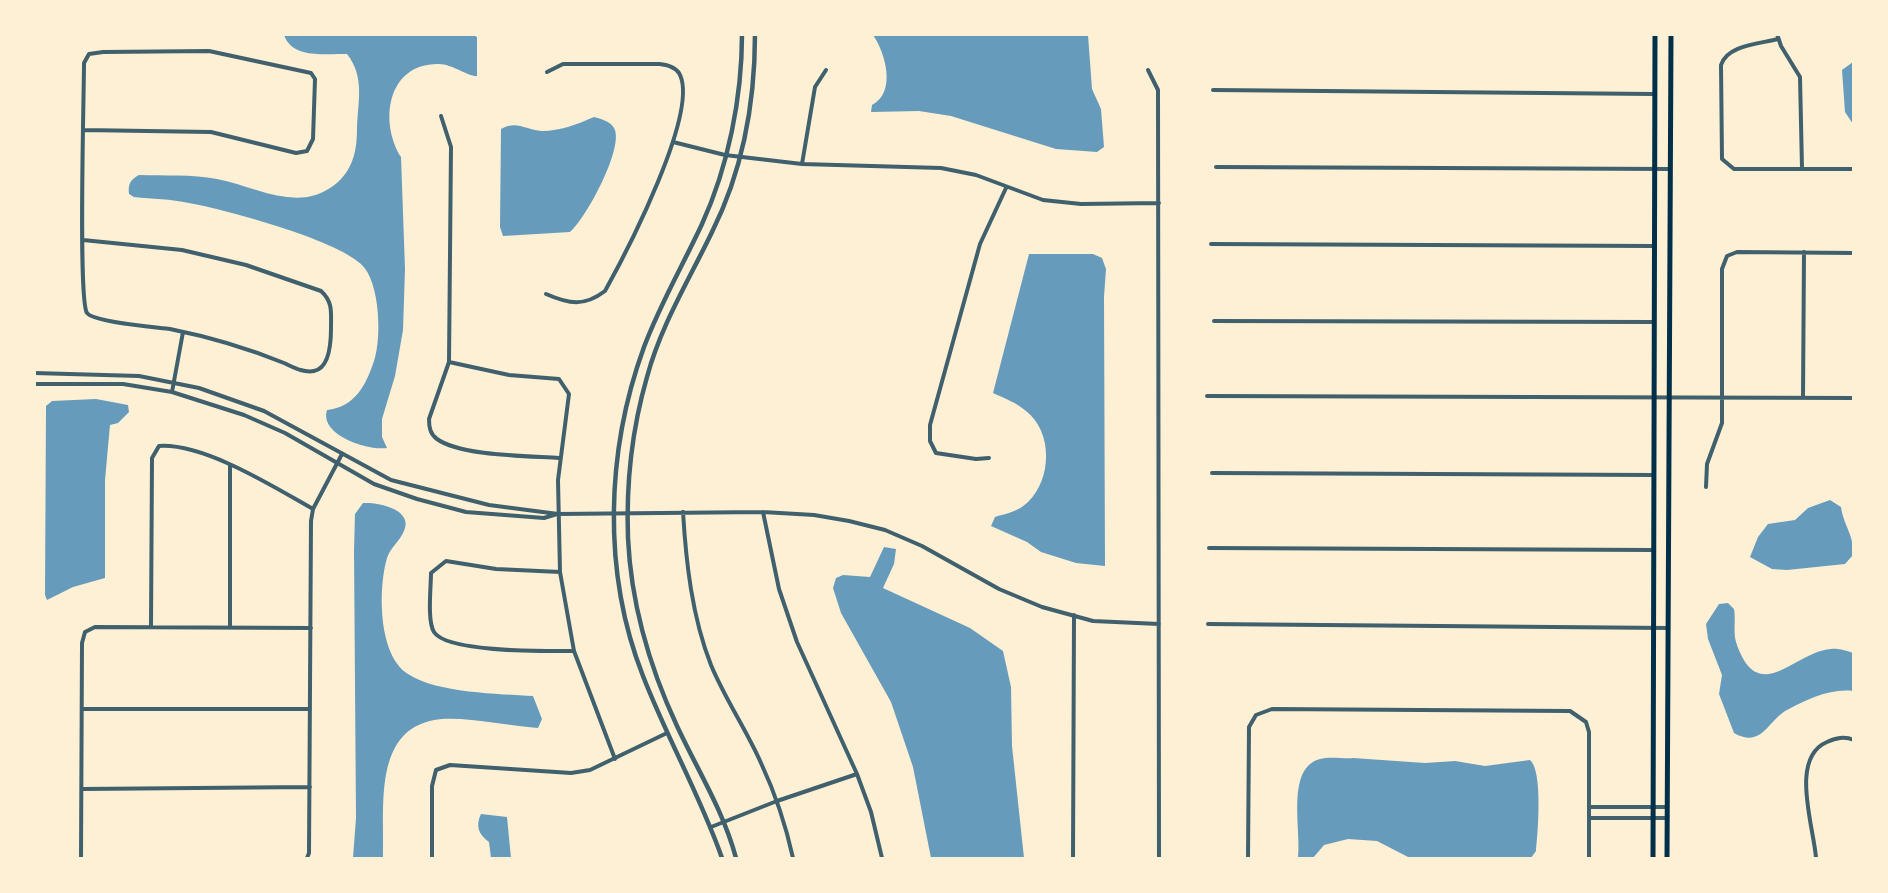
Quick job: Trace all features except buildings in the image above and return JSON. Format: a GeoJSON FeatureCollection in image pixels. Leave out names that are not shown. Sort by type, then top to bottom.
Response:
{"type":"FeatureCollection","features":[{"type":"Feature","properties":{"kind":"main road"},"geometry":{"type":"LineString","coordinates":[[1653,858],[1655,34]]}},
{"type":"Feature","properties":{"kind":"main road"},"geometry":{"type":"LineString","coordinates":[[1667,858],[1671,34]]}},
{"type":"Feature","properties":{"kind":"street"},"geometry":{"type":"LineString","coordinates":[[722,858],[690,777],[667,733],[633,646],[622,601],[614,513],[615,467],[633,379],[666,294],[711,202],[725,155],[736,105],[742,34]]}},
{"type":"Feature","properties":{"kind":"street"},"geometry":{"type":"LineString","coordinates":[[736,858],[725,822],[678,727],[645,640],[631,567],[628,513],[633,441],[647,376],[671,312],[713,231],[740,156],[752,97],[755,34]]}},
{"type":"Feature","properties":{"kind":"street"},"geometry":{"type":"LineString","coordinates":[[1802,168],[1800,77],[1777,37],[1729,51],[1723,57],[1721,65],[1720,153],[1722,159],[1734,169],[1854,169]]}},
{"type":"Feature","properties":{"kind":"street"},"geometry":{"type":"LineString","coordinates":[[83,240],[182,250],[246,265],[321,291],[329,298],[332,307],[330,346],[322,367],[315,371],[302,371],[247,348],[183,332],[137,323],[96,320],[88,315],[83,304],[83,240],[84,130],[84,63],[89,54],[210,51],[311,73],[315,79],[313,139],[307,151],[296,153],[211,132],[84,130]]}},
{"type":"Feature","properties":{"kind":"street"},"geometry":{"type":"LineString","coordinates":[[546,294],[566,303],[580,304],[605,291],[654,195],[673,142],[681,83],[679,73],[671,66],[659,64],[563,64],[547,72]]}},
{"type":"Feature","properties":{"kind":"street"},"geometry":{"type":"LineString","coordinates":[[802,164],[815,87],[826,70]]}},
{"type":"Feature","properties":{"kind":"street"},"geometry":{"type":"LineString","coordinates":[[1148,70],[1158,90],[1159,858]]}},
{"type":"Feature","properties":{"kind":"street"},"geometry":{"type":"LineString","coordinates":[[1213,90],[1654,94]]}},
{"type":"Feature","properties":{"kind":"street"},"geometry":{"type":"LineString","coordinates":[[441,116],[451,147],[449,362],[429,419],[429,428],[436,439],[480,451],[559,458]]}},
{"type":"Feature","properties":{"kind":"street"},"geometry":{"type":"LineString","coordinates":[[673,142],[725,155],[802,164],[941,168],[976,176],[1043,200],[1081,204],[1159,202]]}},
{"type":"Feature","properties":{"kind":"street"},"geometry":{"type":"LineString","coordinates":[[1216,167],[1670,169]]}},
{"type":"Feature","properties":{"kind":"street"},"geometry":{"type":"LineString","coordinates":[[989,458],[976,459],[936,453],[930,441],[930,426],[980,244],[1006,188]]}},
{"type":"Feature","properties":{"kind":"street"},"geometry":{"type":"LineString","coordinates":[[1211,244],[1653,246]]}},
{"type":"Feature","properties":{"kind":"street"},"geometry":{"type":"LineString","coordinates":[[1706,487],[1707,464],[1722,423],[1724,398],[1722,269],[1727,256],[1737,252],[1854,253]]}},
{"type":"Feature","properties":{"kind":"street"},"geometry":{"type":"LineString","coordinates":[[1803,397],[1804,252]]}},
{"type":"Feature","properties":{"kind":"street"},"geometry":{"type":"LineString","coordinates":[[1214,321],[1654,322]]}},
{"type":"Feature","properties":{"kind":"street"},"geometry":{"type":"LineString","coordinates":[[172,392],[183,332]]}},
{"type":"Feature","properties":{"kind":"street"},"geometry":{"type":"LineString","coordinates":[[449,362],[509,375],[559,379],[566,386],[569,394],[559,458],[560,572],[574,651],[615,759]]}},
{"type":"Feature","properties":{"kind":"street"},"geometry":{"type":"LineString","coordinates":[[34,373],[126,375],[174,381],[264,411],[391,480],[451,497],[558,514],[763,512],[814,515],[885,530],[961,566],[1019,599],[1093,621],[1159,624]]}},
{"type":"Feature","properties":{"kind":"street"},"geometry":{"type":"LineString","coordinates":[[34,384],[123,384],[172,392],[244,415],[285,433],[374,484],[443,507],[466,512],[544,518],[558,514]]}},
{"type":"Feature","properties":{"kind":"street"},"geometry":{"type":"LineString","coordinates":[[1208,396],[1854,398]]}},
{"type":"Feature","properties":{"kind":"street"},"geometry":{"type":"LineString","coordinates":[[151,626],[152,458],[159,446],[174,445],[230,465],[262,479],[313,509]]}},
{"type":"Feature","properties":{"kind":"street"},"geometry":{"type":"LineString","coordinates":[[307,858],[309,853],[313,509],[342,454]]}},
{"type":"Feature","properties":{"kind":"street"},"geometry":{"type":"LineString","coordinates":[[230,465],[230,626]]}},
{"type":"Feature","properties":{"kind":"street"},"geometry":{"type":"LineString","coordinates":[[1212,473],[1653,475]]}},
{"type":"Feature","properties":{"kind":"street"},"geometry":{"type":"LineString","coordinates":[[683,512],[685,557],[711,663],[734,715],[761,761],[777,801],[793,858]]}},
{"type":"Feature","properties":{"kind":"street"},"geometry":{"type":"LineString","coordinates":[[763,512],[779,589],[797,642],[857,774],[871,812],[882,858]]}},
{"type":"Feature","properties":{"kind":"street"},"geometry":{"type":"LineString","coordinates":[[1209,548],[1653,550]]}},
{"type":"Feature","properties":{"kind":"street"},"geometry":{"type":"LineString","coordinates":[[560,572],[496,569],[446,561],[438,565],[431,573],[431,625],[435,634],[449,642],[482,647],[574,651]]}},
{"type":"Feature","properties":{"kind":"street"},"geometry":{"type":"LineString","coordinates":[[1073,858],[1074,615]]}},
{"type":"Feature","properties":{"kind":"street"},"geometry":{"type":"LineString","coordinates":[[1208,624],[1668,628]]}},
{"type":"Feature","properties":{"kind":"street"},"geometry":{"type":"LineString","coordinates":[[81,858],[82,643],[86,632],[95,627],[151,626],[311,628]]}},
{"type":"Feature","properties":{"kind":"street"},"geometry":{"type":"LineString","coordinates":[[82,709],[310,709]]}},
{"type":"Feature","properties":{"kind":"street"},"geometry":{"type":"LineString","coordinates":[[1248,858],[1249,727],[1256,715],[1272,709],[1570,711],[1580,716],[1589,732],[1589,858]]}},
{"type":"Feature","properties":{"kind":"street"},"geometry":{"type":"LineString","coordinates":[[432,858],[432,786],[436,770],[450,765],[571,772],[590,770],[667,733]]}},
{"type":"Feature","properties":{"kind":"street"},"geometry":{"type":"LineString","coordinates":[[1816,858],[1806,792],[1808,758],[1812,752],[1827,742],[1843,737],[1854,740]]}},
{"type":"Feature","properties":{"kind":"street"},"geometry":{"type":"LineString","coordinates":[[711,827],[777,801],[857,774]]}},
{"type":"Feature","properties":{"kind":"street"},"geometry":{"type":"LineString","coordinates":[[82,789],[310,787]]}},
{"type":"Feature","properties":{"kind":"street"},"geometry":{"type":"LineString","coordinates":[[1590,807],[1667,807]]}},
{"type":"Feature","properties":{"kind":"street"},"geometry":{"type":"LineString","coordinates":[[1590,818],[1667,818]]}},
{"type":"Feature","properties":{"kind":"water"},"geometry":{"type":"Polygon","coordinates":[[[284,35],[473,35],[477,37],[477,76],[439,64],[422,66],[408,73],[398,84],[392,97],[390,128],[401,157],[405,269],[403,330],[395,376],[382,419],[382,437],[387,448],[368,447],[347,440],[330,427],[327,419],[327,410],[345,404],[358,393],[367,378],[377,351],[376,296],[367,272],[361,264],[328,245],[253,219],[189,203],[134,197],[129,194],[130,183],[139,175],[207,177],[294,198],[309,197],[324,192],[338,182],[348,170],[355,150],[359,99],[356,71],[347,54],[302,52],[288,43],[284,35]]]}},
{"type":"Feature","properties":{"kind":"water"},"geometry":{"type":"Polygon","coordinates":[[[873,35],[1088,35],[1092,89],[1101,109],[1104,147],[1097,152],[1056,149],[951,116],[919,111],[871,112],[872,105],[880,99],[884,91],[886,82],[885,61],[873,35]]]}},
{"type":"Feature","properties":{"kind":"water"},"geometry":{"type":"Polygon","coordinates":[[[1853,62],[1853,124],[1845,112],[1842,70],[1853,62]]]}},
{"type":"Feature","properties":{"kind":"water"},"geometry":{"type":"Polygon","coordinates":[[[594,117],[608,122],[614,128],[616,137],[614,150],[602,182],[577,225],[570,232],[503,236],[500,227],[501,129],[517,125],[549,131],[569,127],[594,117]]]}},
{"type":"Feature","properties":{"kind":"water"},"geometry":{"type":"Polygon","coordinates":[[[1029,254],[1093,254],[1102,258],[1106,269],[1104,297],[1105,566],[1076,563],[1041,552],[1027,542],[991,526],[995,517],[1016,510],[1028,502],[1042,481],[1045,469],[1045,443],[1035,420],[1019,406],[993,393],[1029,254]]]}},
{"type":"Feature","properties":{"kind":"water"},"geometry":{"type":"Polygon","coordinates":[[[96,399],[128,405],[129,412],[118,423],[110,425],[105,480],[105,578],[73,587],[47,600],[45,595],[46,406],[52,401],[96,399]]]}},
{"type":"Feature","properties":{"kind":"water"},"geometry":{"type":"Polygon","coordinates":[[[1830,500],[1841,507],[1852,541],[1853,555],[1845,564],[1787,570],[1772,569],[1750,557],[1758,537],[1768,524],[1795,520],[1808,508],[1830,500]]]}},
{"type":"Feature","properties":{"kind":"water"},"geometry":{"type":"Polygon","coordinates":[[[363,503],[392,508],[404,517],[406,523],[402,535],[387,558],[382,587],[386,637],[398,665],[408,674],[420,680],[451,689],[533,696],[542,719],[538,728],[464,719],[442,719],[419,725],[403,736],[393,752],[387,772],[384,794],[383,858],[353,858],[356,818],[355,514],[363,503]]]}},
{"type":"Feature","properties":{"kind":"water"},"geometry":{"type":"Polygon","coordinates":[[[884,547],[896,549],[894,564],[883,588],[970,628],[1003,651],[1011,687],[1012,746],[1024,858],[931,858],[913,767],[891,702],[841,613],[833,588],[836,578],[843,575],[870,577],[884,547]]]}},
{"type":"Feature","properties":{"kind":"water"},"geometry":{"type":"Polygon","coordinates":[[[1728,603],[1734,609],[1736,642],[1745,662],[1755,672],[1766,674],[1778,671],[1817,652],[1837,649],[1853,653],[1853,691],[1836,691],[1803,702],[1787,710],[1764,731],[1751,738],[1734,733],[1719,694],[1722,675],[1708,639],[1706,624],[1719,604],[1728,603]]]}},
{"type":"Feature","properties":{"kind":"water"},"geometry":{"type":"Polygon","coordinates":[[[1353,758],[1425,763],[1455,761],[1485,766],[1530,760],[1537,776],[1538,789],[1536,851],[1531,858],[1410,858],[1377,841],[1348,839],[1324,845],[1313,858],[1298,858],[1297,802],[1302,775],[1309,765],[1320,759],[1353,758]]]}},
{"type":"Feature","properties":{"kind":"water"},"geometry":{"type":"Polygon","coordinates":[[[481,814],[507,817],[511,858],[491,858],[489,842],[479,830],[478,822],[481,814]]]}}]}
